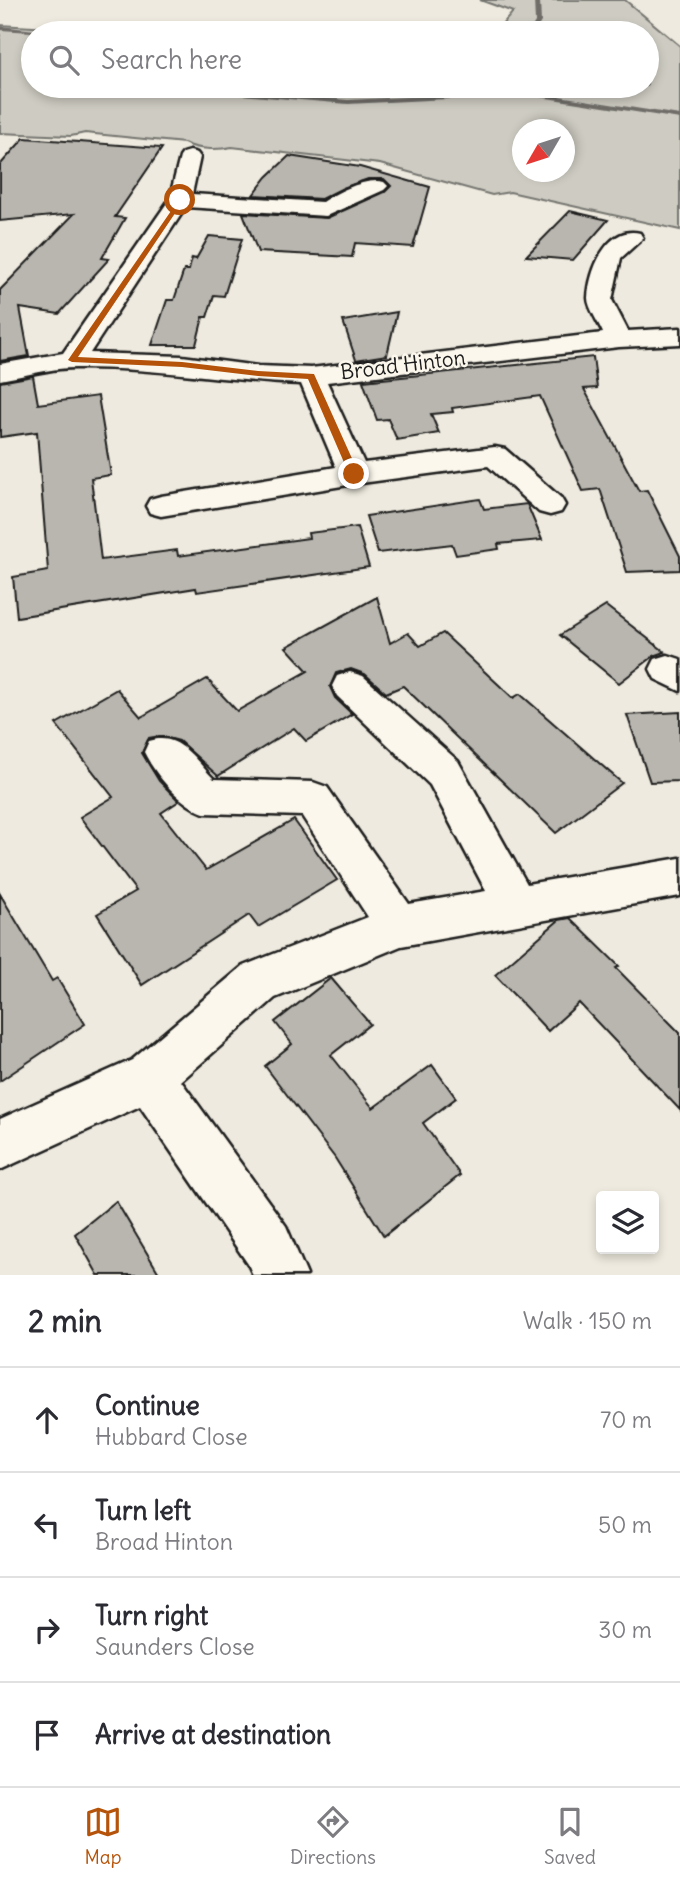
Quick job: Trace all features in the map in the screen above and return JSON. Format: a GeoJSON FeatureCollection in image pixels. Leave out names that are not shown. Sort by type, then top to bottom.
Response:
{"type":"FeatureCollection","features":[{"type":"Feature","properties":{"kind":"street"},"geometry":{"type":"LineString","coordinates":[[72,360],[180,200],[190,157]]}},
{"type":"Feature","properties":{"kind":"street"},"geometry":{"type":"LineString","coordinates":[[180,200],[330,217],[342,199],[377,187]]}},
{"type":"Feature","properties":{"kind":"street"},"geometry":{"type":"LineString","coordinates":[[619,339],[600,300],[610,256],[632,238]]}},
{"type":"Feature","properties":{"kind":"street","name":"Broad Hinton"},"geometry":{"type":"LineString","coordinates":[[0,372],[72,360],[182,364],[258,374],[311,376],[619,339],[680,336]]}},
{"type":"Feature","properties":{"kind":"street"},"geometry":{"type":"LineString","coordinates":[[311,376],[354,474]]}},
{"type":"Feature","properties":{"kind":"street"},"geometry":{"type":"LineString","coordinates":[[161,506],[354,474],[495,456],[550,505]]}},
{"type":"Feature","properties":{"kind":"street"},"geometry":{"type":"LineString","coordinates":[[350,686],[443,772],[516,905]]}},
{"type":"Feature","properties":{"kind":"street"},"geometry":{"type":"LineString","coordinates":[[163,752],[204,796],[313,799],[399,926]]}},
{"type":"Feature","properties":{"kind":"street"},"geometry":{"type":"LineString","coordinates":[[0,1144],[149,1076],[259,982],[399,926],[680,877]]}},
{"type":"Feature","properties":{"kind":"street"},"geometry":{"type":"LineString","coordinates":[[149,1076],[267,1245],[280,1275]]}},
{"type":"Feature","properties":{"kind":"shaded area"},"geometry":{"type":"Polygon","coordinates":[[[480,0],[625,0],[650,21],[505,21],[513,12],[480,0]]]}},
{"type":"Feature","properties":{"kind":"shaded area"},"geometry":{"type":"Polygon","coordinates":[[[0,25],[21,26],[21,98],[659,98],[659,28],[680,46],[680,230],[510,192],[492,195],[380,164],[232,147],[201,148],[184,143],[85,133],[71,136],[0,133],[0,25]]]}},
{"type":"Feature","properties":{"kind":"building"},"geometry":{"type":"Polygon","coordinates":[[[24,138],[162,148],[115,217],[125,218],[102,258],[109,259],[59,314],[20,308],[29,356],[0,361],[0,290],[74,214],[0,221],[0,165],[24,138]]]}},
{"type":"Feature","properties":{"kind":"building"},"geometry":{"type":"Polygon","coordinates":[[[289,156],[360,167],[430,187],[413,247],[355,243],[352,257],[258,252],[243,213],[327,218],[385,192],[391,186],[384,179],[368,179],[321,199],[253,195],[289,156]]]}},
{"type":"Feature","properties":{"kind":"building"},"geometry":{"type":"Polygon","coordinates":[[[570,211],[608,220],[573,260],[526,256],[570,211]]]}},
{"type":"Feature","properties":{"kind":"building"},"geometry":{"type":"Polygon","coordinates":[[[209,236],[242,239],[224,296],[214,295],[207,317],[203,317],[196,345],[152,345],[167,300],[174,300],[184,270],[189,270],[192,258],[196,259],[209,236]]]}},
{"type":"Feature","properties":{"kind":"building"},"geometry":{"type":"Polygon","coordinates":[[[397,312],[387,355],[356,360],[343,321],[397,312]]]}},
{"type":"Feature","properties":{"kind":"building"},"geometry":{"type":"Polygon","coordinates":[[[593,357],[597,388],[584,389],[639,491],[647,490],[680,556],[680,570],[627,572],[600,489],[583,491],[540,396],[452,408],[453,412],[431,414],[439,433],[397,440],[388,419],[377,420],[363,381],[593,357]]]}},
{"type":"Feature","properties":{"kind":"building"},"geometry":{"type":"Polygon","coordinates":[[[33,376],[38,404],[98,396],[111,475],[91,478],[101,560],[177,550],[178,556],[309,538],[308,533],[357,527],[369,567],[197,592],[196,588],[17,617],[13,577],[48,571],[37,432],[0,437],[0,382],[33,376]]]}},
{"type":"Feature","properties":{"kind":"building"},"geometry":{"type":"Polygon","coordinates":[[[480,499],[484,509],[527,504],[542,540],[498,544],[499,549],[456,555],[452,544],[378,553],[366,516],[480,499]]]}},
{"type":"Feature","properties":{"kind":"building"},"geometry":{"type":"Polygon","coordinates":[[[377,597],[390,643],[408,633],[420,646],[443,633],[513,698],[520,694],[622,783],[556,833],[403,686],[386,693],[365,674],[351,669],[336,673],[330,687],[335,698],[352,714],[306,741],[294,728],[218,776],[179,741],[160,736],[149,738],[142,753],[159,781],[179,801],[161,813],[206,870],[294,820],[337,880],[258,927],[249,915],[142,985],[97,914],[136,891],[80,817],[113,797],[56,724],[117,689],[141,717],[207,679],[237,711],[308,671],[286,647],[377,597]]]}},
{"type":"Feature","properties":{"kind":"building"},"geometry":{"type":"Polygon","coordinates":[[[606,606],[665,652],[654,656],[619,683],[560,635],[606,606]]]}},
{"type":"Feature","properties":{"kind":"building"},"geometry":{"type":"Polygon","coordinates":[[[680,712],[680,781],[650,782],[627,715],[680,712]]]}},
{"type":"Feature","properties":{"kind":"building"},"geometry":{"type":"Polygon","coordinates":[[[0,894],[52,981],[57,978],[85,1024],[0,1081],[0,894]]]}},
{"type":"Feature","properties":{"kind":"building"},"geometry":{"type":"Polygon","coordinates":[[[570,918],[619,966],[616,968],[680,1033],[680,1110],[579,1003],[548,1031],[495,975],[559,920],[570,918]]]}},
{"type":"Feature","properties":{"kind":"building"},"geometry":{"type":"Polygon","coordinates":[[[331,978],[370,1024],[331,1055],[373,1108],[432,1065],[456,1098],[423,1123],[460,1175],[384,1236],[335,1158],[265,1066],[292,1044],[275,1022],[331,978]]]}},
{"type":"Feature","properties":{"kind":"building"},"geometry":{"type":"Polygon","coordinates":[[[116,1201],[160,1275],[98,1275],[75,1234],[116,1201]]]}},
{"type":"Feature","properties":{"kind":"waterway"},"geometry":{"type":"LineString","coordinates":[[537,0],[538,21]]}},
{"type":"Feature","properties":{"kind":"waterway"},"geometry":{"type":"LineString","coordinates":[[0,28],[21,30]]}},
{"type":"Feature","properties":{"kind":"waterway"},"geometry":{"type":"LineString","coordinates":[[300,98],[348,102],[428,98]]}},
{"type":"Feature","properties":{"kind":"waterway"},"geometry":{"type":"LineString","coordinates":[[559,98],[680,117]]}},
{"type":"Feature","properties":{"kind":"route"},"geometry":{"type":"LineString","coordinates":[[180,200],[72,360],[182,364],[258,374],[311,376],[354,474]]}}]}
